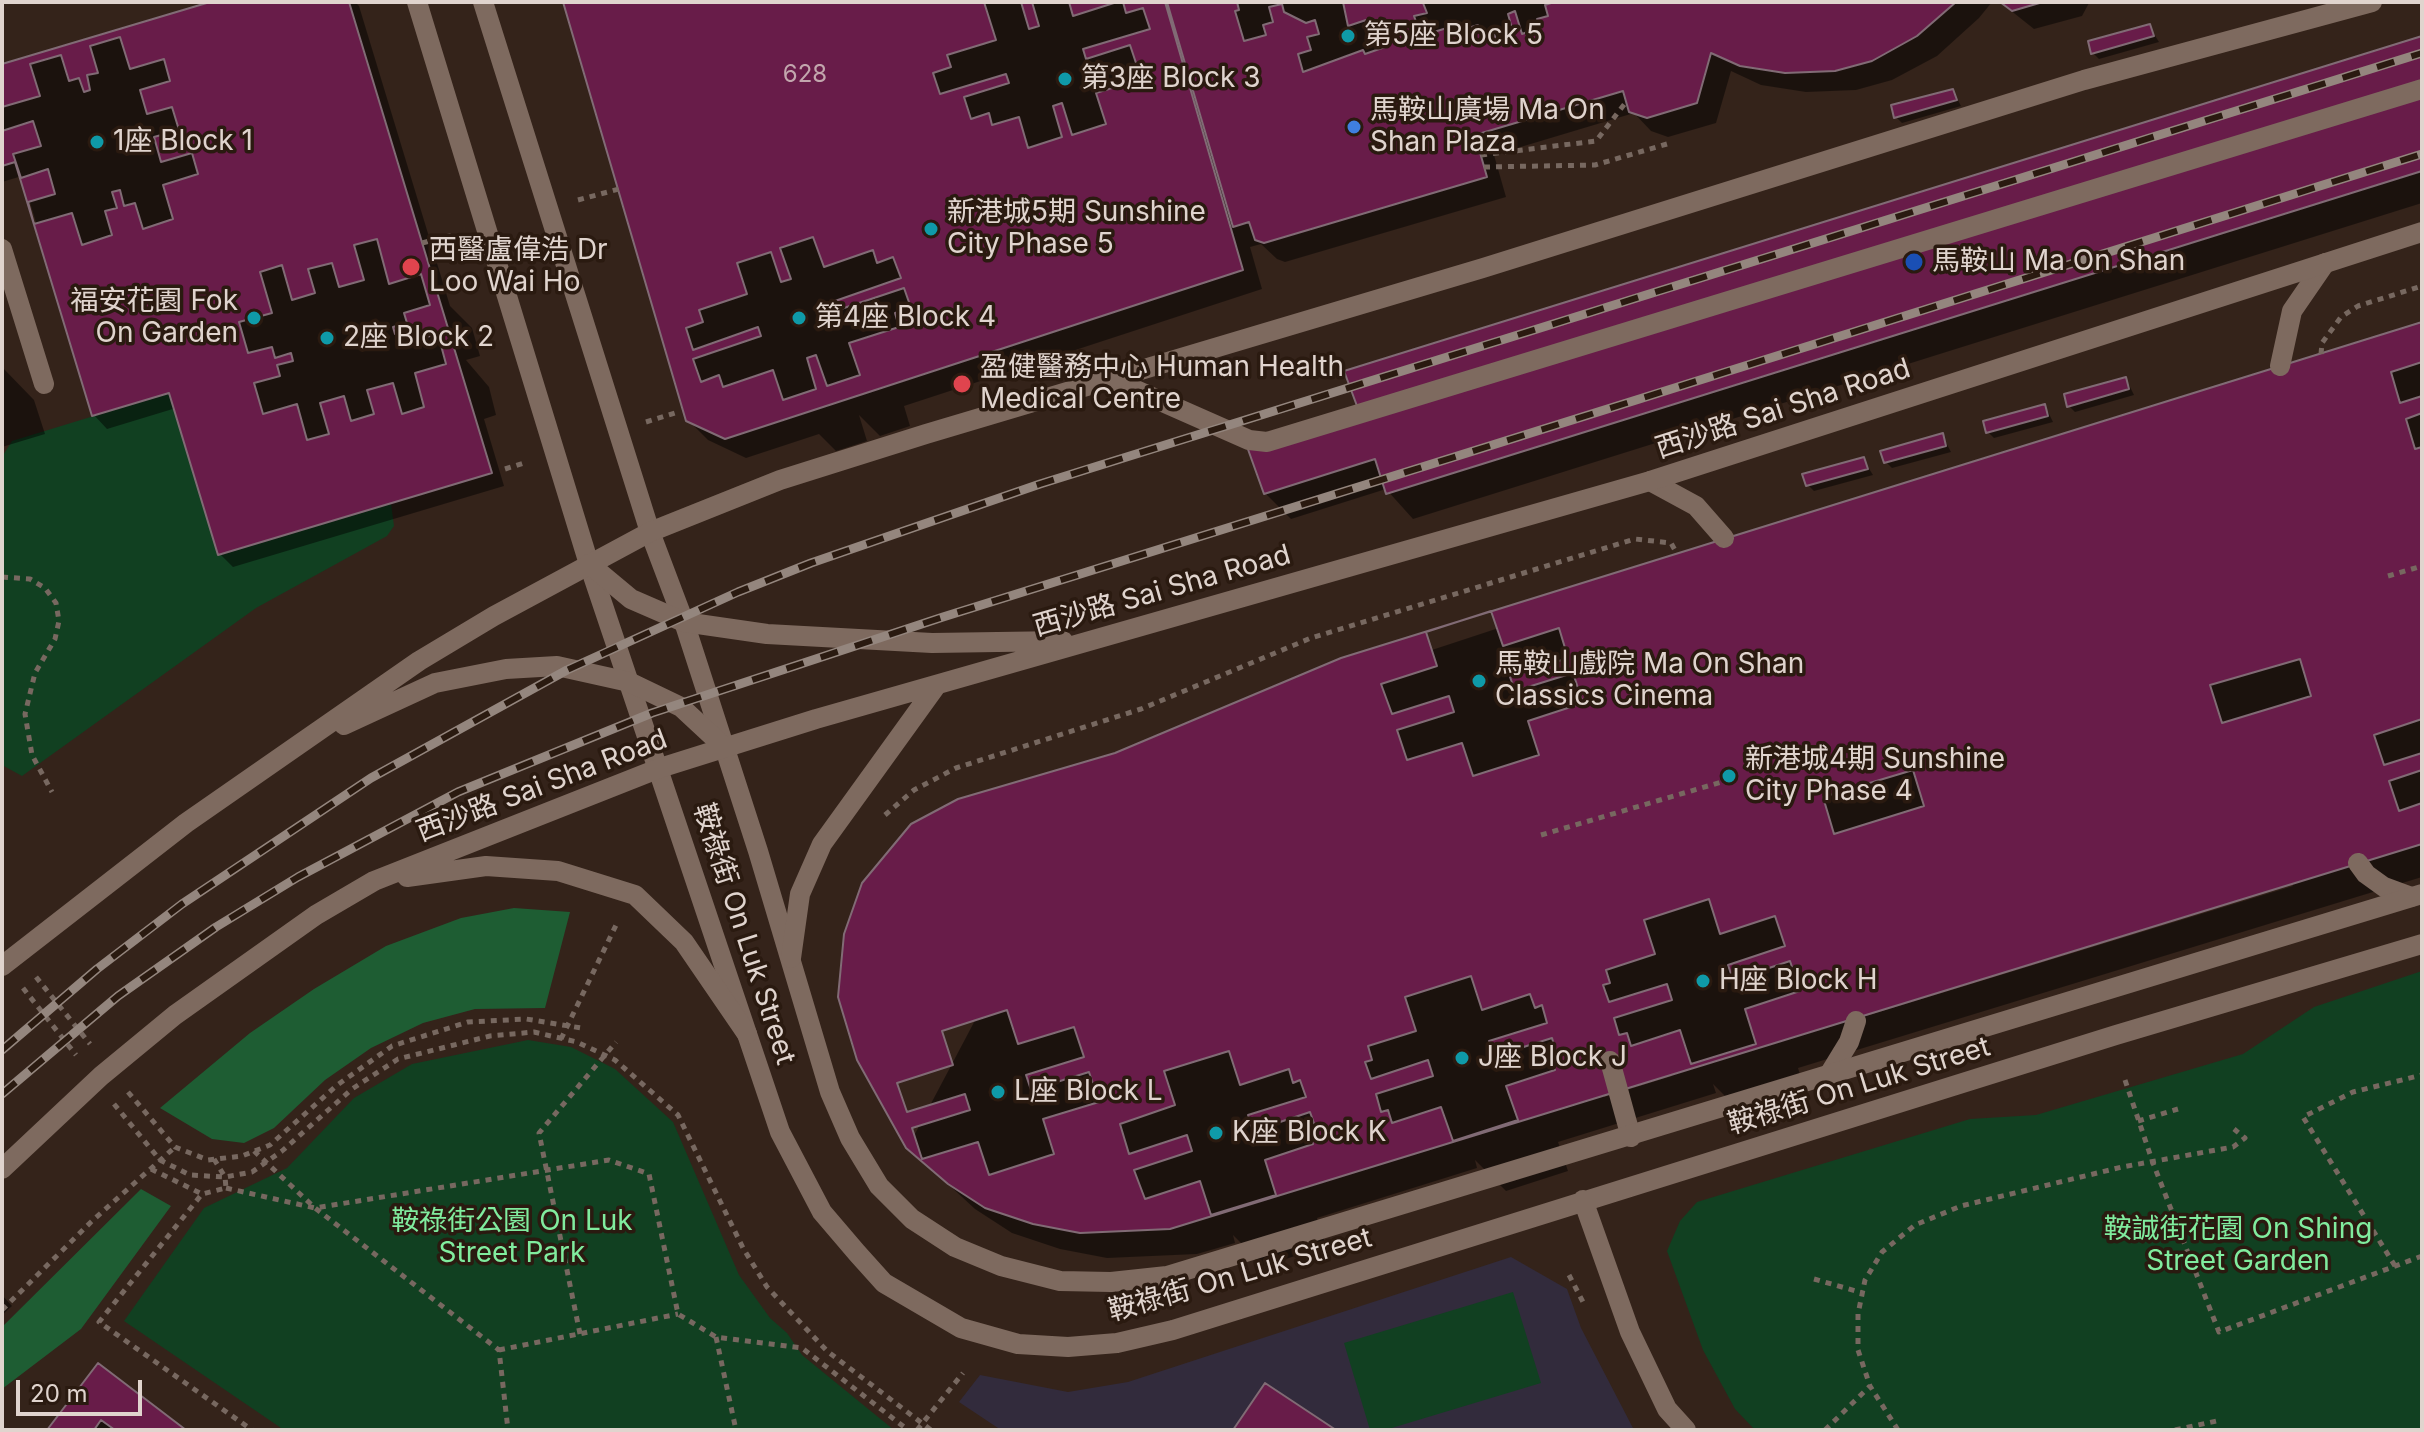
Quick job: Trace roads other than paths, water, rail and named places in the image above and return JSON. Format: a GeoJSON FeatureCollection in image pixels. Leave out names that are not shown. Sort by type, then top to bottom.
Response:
{"type":"FeatureCollection","features":[{"type":"Feature","properties":{"kind":"main road","name":"鞍祿街 On Luk Street"},"geometry":{"type":"LineString","coordinates":[[417,2],[589,564],[780,1132],[822,1212],[884,1283],[961,1328],[1018,1344],[1068,1347],[1117,1343],[1173,1330],[1583,1200],[2422,944]]}},
{"type":"Feature","properties":{"kind":"main road","name":"鞍祿街 On Luk Street"},"geometry":{"type":"LineString","coordinates":[[483,2],[650,532],[684,622],[791,958],[830,1092],[850,1138],[879,1186],[912,1219],[955,1247],[1001,1266],[1060,1281],[1111,1282],[1167,1276],[1827,1078],[2417,896]]}},
{"type":"Feature","properties":{"kind":"main road"},"geometry":{"type":"LineString","coordinates":[[2,966],[186,823],[419,661],[650,532],[780,480],[2084,80],[2372,2]]}},
{"type":"Feature","properties":{"kind":"main road"},"geometry":{"type":"LineString","coordinates":[[1113,380],[1249,440],[1267,442],[2422,89]]}},
{"type":"Feature","properties":{"kind":"main road","name":"西沙路 Sai Sha Road"},"geometry":{"type":"LineString","coordinates":[[2,1169],[175,1015],[316,915],[374,881],[660,768],[723,746],[1650,481],[2422,232]]}},
{"type":"Feature","properties":{"kind":"main road"},"geometry":{"type":"LineString","coordinates":[[2,249],[44,384]]}},
{"type":"Feature","properties":{"kind":"main road"},"geometry":{"type":"LineString","coordinates":[[2280,366],[2292,311],[2325,263]]}},
{"type":"Feature","properties":{"kind":"main road"},"geometry":{"type":"LineString","coordinates":[[1650,481],[1696,506],[1724,538]]}},
{"type":"Feature","properties":{"kind":"main road"},"geometry":{"type":"LineString","coordinates":[[589,564],[631,599],[684,622],[767,634],[932,643],[1091,641]]}},
{"type":"Feature","properties":{"kind":"main road"},"geometry":{"type":"LineString","coordinates":[[297,747],[435,683],[506,669],[557,666],[629,682],[681,707],[723,746]]}},
{"type":"Feature","properties":{"kind":"main road"},"geometry":{"type":"LineString","coordinates":[[791,958],[800,894],[822,844],[936,686]]}},
{"type":"Feature","properties":{"kind":"main road"},"geometry":{"type":"LineString","coordinates":[[2358,863],[2384,887],[2417,896]]}},
{"type":"Feature","properties":{"kind":"main road"},"geometry":{"type":"LineString","coordinates":[[374,881],[486,866],[558,871],[635,895],[684,942],[747,1034]]}},
{"type":"Feature","properties":{"kind":"main road"},"geometry":{"type":"LineString","coordinates":[[1827,1078],[1849,1042],[1856,1021]]}},
{"type":"Feature","properties":{"kind":"main road"},"geometry":{"type":"LineString","coordinates":[[1610,1061],[1631,1137]]}},
{"type":"Feature","properties":{"kind":"main road"},"geometry":{"type":"LineString","coordinates":[[1583,1200],[1630,1332],[1667,1409],[1686,1430]]}},
{"type":"Feature","properties":{"kind":"railway"},"geometry":{"type":"LineString","coordinates":[[2,1050],[97,969],[182,904],[371,778],[567,670],[738,592],[811,563],[1040,484],[2422,53]]}},
{"type":"Feature","properties":{"kind":"railway"},"geometry":{"type":"LineString","coordinates":[[2,1094],[118,996],[216,927],[298,877],[458,792],[652,713],[943,617],[2422,154]]}},
{"type":"Feature","properties":{"kind":"place","name":"第5座 Block 5"},"geometry":{"type":"Point","coordinates":[1348,36]}},
{"type":"Feature","properties":{"kind":"place","name":"第3座 Block 3"},"geometry":{"type":"Point","coordinates":[1065,79]}},
{"type":"Feature","properties":{"kind":"place","name":"馬鞍山廣場 Ma On Shan Plaza"},"geometry":{"type":"Point","coordinates":[1354,127]}},
{"type":"Feature","properties":{"kind":"place","name":"1座 Block 1"},"geometry":{"type":"Point","coordinates":[97,142]}},
{"type":"Feature","properties":{"kind":"place","name":"新港城5期 Sunshine City Phase 5"},"geometry":{"type":"Point","coordinates":[931,229]}},
{"type":"Feature","properties":{"kind":"place","name":"馬鞍山 Ma On Shan"},"geometry":{"type":"Point","coordinates":[1914,262]}},
{"type":"Feature","properties":{"kind":"place","name":"西醫盧偉浩 Dr Loo Wai Ho"},"geometry":{"type":"Point","coordinates":[411,267]}},
{"type":"Feature","properties":{"kind":"place","name":"福安花園 Fok On Garden"},"geometry":{"type":"Point","coordinates":[254,318]}},
{"type":"Feature","properties":{"kind":"place","name":"第4座 Block 4"},"geometry":{"type":"Point","coordinates":[799,318]}},
{"type":"Feature","properties":{"kind":"place","name":"2座 Block 2"},"geometry":{"type":"Point","coordinates":[327,338]}},
{"type":"Feature","properties":{"kind":"place","name":"盈健醫務中心 Human Health Medical Centre"},"geometry":{"type":"Point","coordinates":[962,384]}},
{"type":"Feature","properties":{"kind":"place","name":"馬鞍山戲院 Ma On Shan Classics Cinema"},"geometry":{"type":"Point","coordinates":[1479,681]}},
{"type":"Feature","properties":{"kind":"place","name":"新港城4期 Sunshine City Phase 4"},"geometry":{"type":"Point","coordinates":[1729,776]}},
{"type":"Feature","properties":{"kind":"place","name":"H座 Block H"},"geometry":{"type":"Point","coordinates":[1703,981]}},
{"type":"Feature","properties":{"kind":"place","name":"J座 Block J"},"geometry":{"type":"Point","coordinates":[1462,1058]}},
{"type":"Feature","properties":{"kind":"place","name":"L座 Block L"},"geometry":{"type":"Point","coordinates":[998,1092]}},
{"type":"Feature","properties":{"kind":"place","name":"K座 Block K"},"geometry":{"type":"Point","coordinates":[1216,1133]}},
{"type":"Feature","properties":{"kind":"park label","name":"鞍祿街公園 On Luk Street Park"},"geometry":{"type":"Point","coordinates":[512,1238]}},
{"type":"Feature","properties":{"kind":"park label","name":"鞍誠街花園 On Shing Street Garden"},"geometry":{"type":"Point","coordinates":[2238,1246]}}]}
